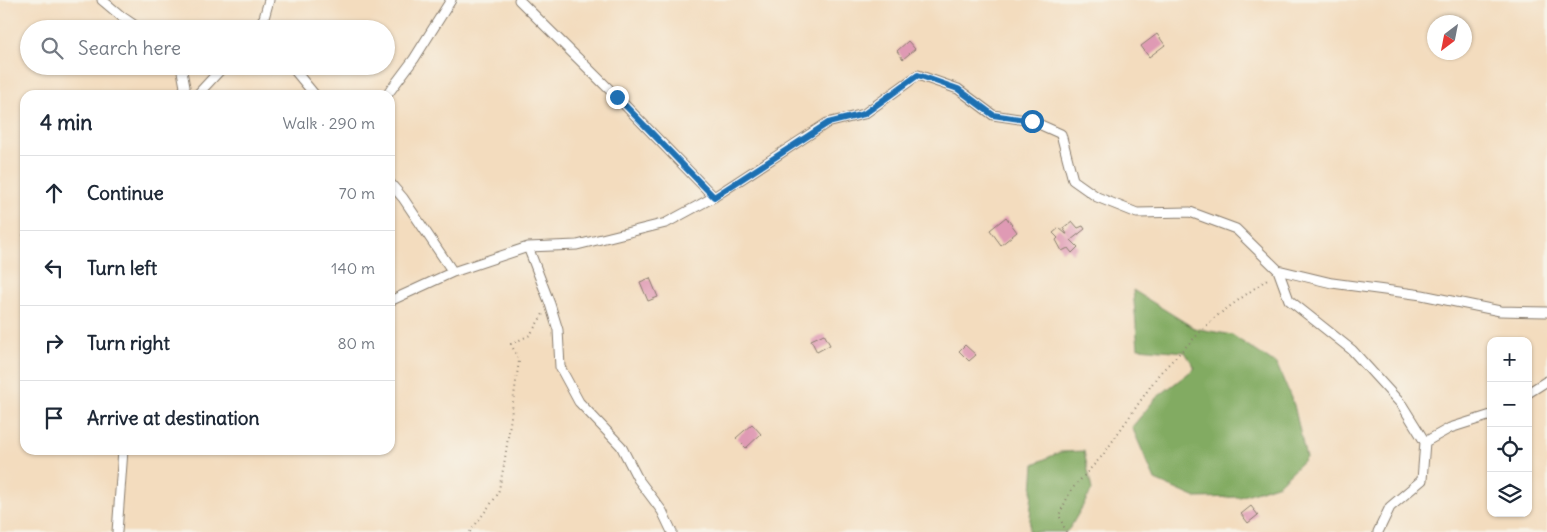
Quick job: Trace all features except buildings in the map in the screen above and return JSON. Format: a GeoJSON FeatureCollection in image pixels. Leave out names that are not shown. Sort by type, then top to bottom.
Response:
{"type":"FeatureCollection","features":[{"type":"Feature","properties":{"kind":"street"},"geometry":{"type":"LineString","coordinates":[[102,0],[126,20]]}},
{"type":"Feature","properties":{"kind":"street"},"geometry":{"type":"LineString","coordinates":[[264,18],[270,0]]}},
{"type":"Feature","properties":{"kind":"street"},"geometry":{"type":"LineString","coordinates":[[391,90],[414,59],[451,0]]}},
{"type":"Feature","properties":{"kind":"street"},"geometry":{"type":"LineString","coordinates":[[519,0],[714,197]]}},
{"type":"Feature","properties":{"kind":"street"},"geometry":{"type":"LineString","coordinates":[[182,75],[183,90]]}},
{"type":"Feature","properties":{"kind":"street"},"geometry":{"type":"LineString","coordinates":[[202,90],[216,75]]}},
{"type":"Feature","properties":{"kind":"street"},"geometry":{"type":"LineString","coordinates":[[298,75],[311,90]]}},
{"type":"Feature","properties":{"kind":"street"},"geometry":{"type":"LineString","coordinates":[[395,299],[453,272],[528,247],[577,245],[666,223],[714,197],[828,123],[864,114],[918,75],[958,89],[993,115],[1032,121],[1061,134],[1073,180],[1097,197],[1137,213],[1190,212],[1236,228],[1278,270],[1289,300],[1352,350],[1402,405],[1425,442],[1422,480],[1390,507],[1378,532]]}},
{"type":"Feature","properties":{"kind":"street"},"geometry":{"type":"LineString","coordinates":[[395,189],[453,272]]}},
{"type":"Feature","properties":{"kind":"street"},"geometry":{"type":"LineString","coordinates":[[528,247],[558,330],[560,366],[579,402],[621,446],[638,479],[662,511],[672,532]]}},
{"type":"Feature","properties":{"kind":"street"},"geometry":{"type":"LineString","coordinates":[[1278,270],[1332,283],[1422,295],[1500,311],[1547,312]]}},
{"type":"Feature","properties":{"kind":"street"},"geometry":{"type":"LineString","coordinates":[[1532,390],[1547,381]]}},
{"type":"Feature","properties":{"kind":"street"},"geometry":{"type":"LineString","coordinates":[[1425,442],[1450,428],[1487,416]]}},
{"type":"Feature","properties":{"kind":"street"},"geometry":{"type":"LineString","coordinates":[[117,532],[122,455]]}},
{"type":"Feature","properties":{"kind":"path"},"geometry":{"type":"LineString","coordinates":[[1066,532],[1059,515],[1071,490],[1104,455],[1159,374],[1214,318],[1254,290],[1278,270]]}},
{"type":"Feature","properties":{"kind":"path"},"geometry":{"type":"LineString","coordinates":[[470,532],[498,494],[519,361],[511,344],[530,336],[550,304]]}},
{"type":"Feature","properties":{"kind":"green space"},"geometry":{"type":"Polygon","coordinates":[[[1133,290],[1194,328],[1232,335],[1277,365],[1294,405],[1306,458],[1279,484],[1240,497],[1196,498],[1155,480],[1132,427],[1156,398],[1195,368],[1185,352],[1138,348],[1133,290]]]}},
{"type":"Feature","properties":{"kind":"green space"},"geometry":{"type":"Polygon","coordinates":[[[1084,451],[1092,490],[1070,528],[1066,532],[1029,532],[1034,464],[1060,452],[1084,451]]]}},
{"type":"Feature","properties":{"kind":"route"},"geometry":{"type":"LineString","coordinates":[[617,97],[714,197],[828,123],[864,114],[918,75],[958,89],[993,115],[1032,121]]}}]}
